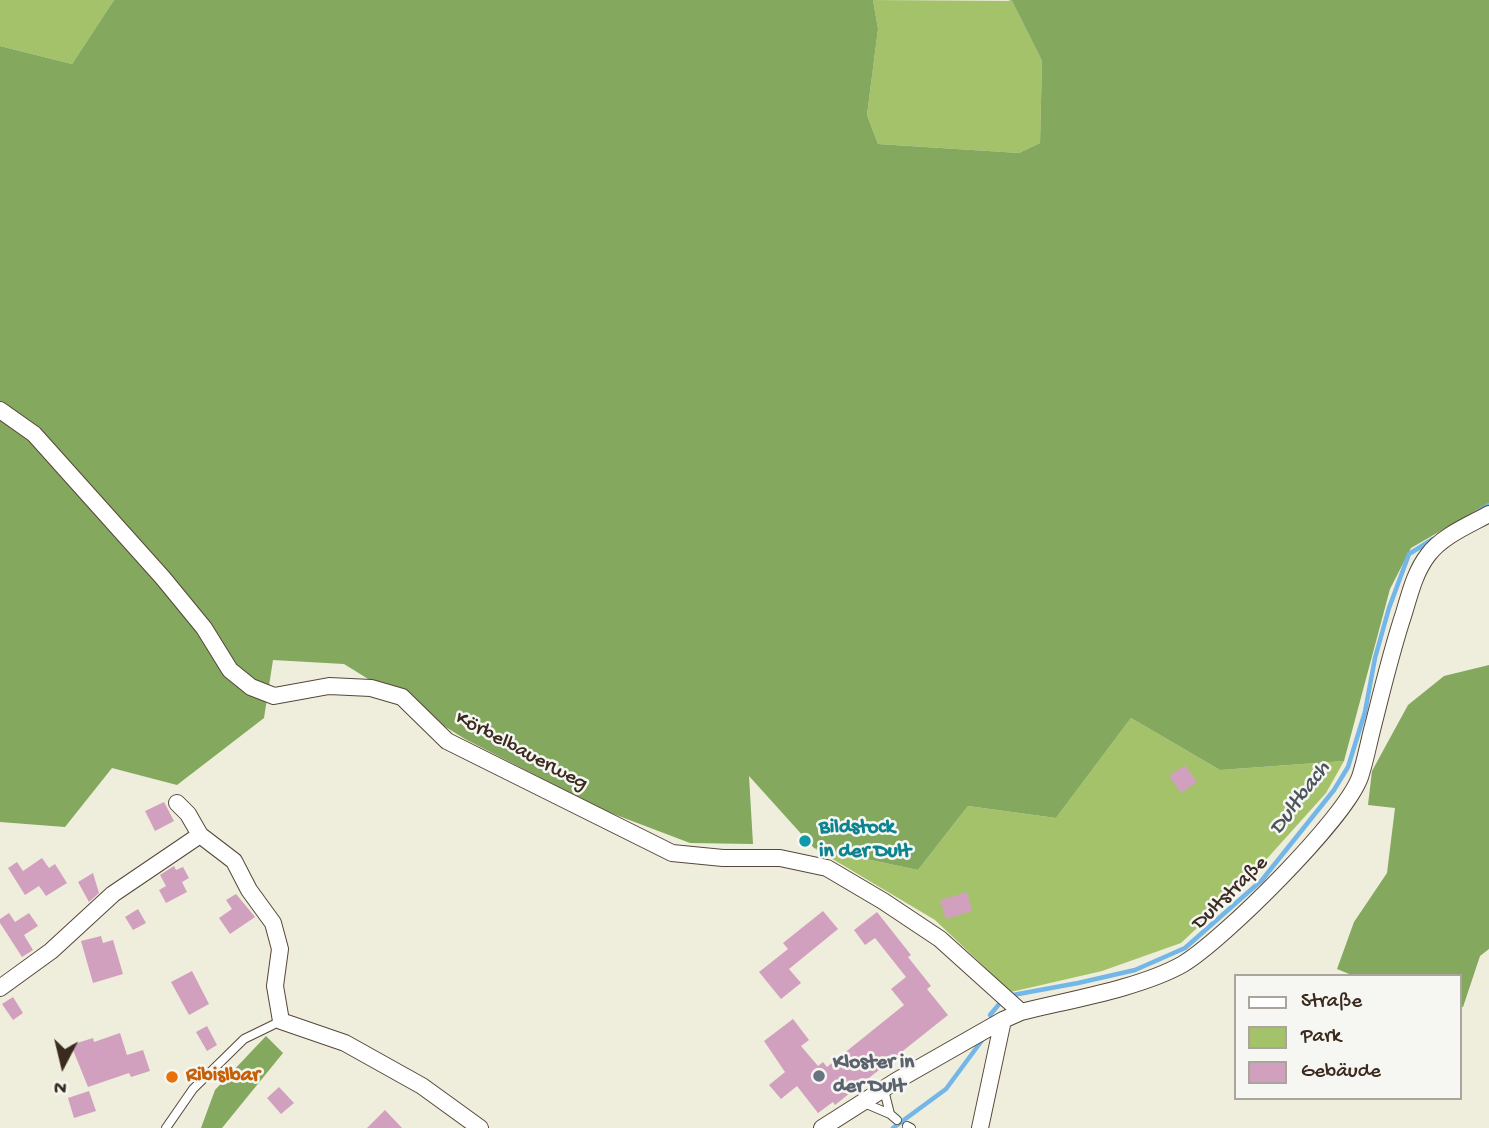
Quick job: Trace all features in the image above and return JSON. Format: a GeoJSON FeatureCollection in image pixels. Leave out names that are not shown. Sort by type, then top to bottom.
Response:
{"type":"FeatureCollection","features":[{"type":"Feature","properties":{"kind":"street","name":"Körbelbauerweg"},"geometry":{"type":"LineString","coordinates":[[0,410],[34,435],[48,450],[180,598],[204,628],[230,670],[251,687],[274,696],[329,686],[371,688],[402,697],[447,741],[672,853],[723,858],[780,858],[827,868],[940,939],[1021,1012]]}},
{"type":"Feature","properties":{"kind":"street","name":"Dultstraße"},"geometry":{"type":"LineString","coordinates":[[822,1128],[1003,1020],[1021,1012],[1142,981],[1182,964],[1206,947],[1297,859],[1348,800],[1360,778],[1395,639],[1416,573],[1429,553],[1441,542],[1489,514]]}},
{"type":"Feature","properties":{"kind":"street"},"geometry":{"type":"LineString","coordinates":[[177,803],[188,814],[200,835],[234,861],[249,890],[273,923],[279,949],[275,986],[281,1021],[345,1044],[422,1086],[480,1128]]}},
{"type":"Feature","properties":{"kind":"street"},"geometry":{"type":"LineString","coordinates":[[0,988],[51,951],[113,894],[200,835]]}},
{"type":"Feature","properties":{"kind":"street"},"geometry":{"type":"LineString","coordinates":[[980,1128],[1003,1020]]}},
{"type":"Feature","properties":{"kind":"lane"},"geometry":{"type":"LineString","coordinates":[[166,1128],[193,1089],[244,1039],[281,1021]]}},
{"type":"Feature","properties":{"kind":"lane"},"geometry":{"type":"LineString","coordinates":[[862,1103],[878,1107],[894,1117],[884,1090]]}},
{"type":"Feature","properties":{"kind":"green space"},"geometry":{"type":"Polygon","coordinates":[[[0,0],[114,0],[72,64],[0,46],[0,0]]]}},
{"type":"Feature","properties":{"kind":"green space"},"geometry":{"type":"Polygon","coordinates":[[[114,0],[873,0],[878,29],[867,115],[878,144],[1019,153],[1040,143],[1042,61],[1012,1],[1008,0],[1489,0],[1489,503],[1411,548],[1390,589],[1344,761],[1220,770],[1131,718],[1056,818],[968,806],[918,870],[814,848],[749,776],[753,844],[690,843],[603,810],[465,739],[344,664],[273,660],[264,718],[177,785],[112,768],[65,827],[0,822],[0,46],[72,64],[114,0]]]}},
{"type":"Feature","properties":{"kind":"green space"},"geometry":{"type":"Polygon","coordinates":[[[873,0],[1012,1],[1042,61],[1040,143],[1019,153],[878,144],[867,115],[878,29],[873,0]]]}},
{"type":"Feature","properties":{"kind":"green space"},"geometry":{"type":"Polygon","coordinates":[[[1489,665],[1489,949],[1480,956],[1463,1007],[1461,974],[1349,974],[1337,969],[1354,922],[1387,873],[1395,808],[1368,805],[1372,771],[1408,705],[1444,676],[1489,665]]]}},
{"type":"Feature","properties":{"kind":"green space"},"geometry":{"type":"Polygon","coordinates":[[[1131,718],[1220,770],[1344,761],[1326,793],[1246,882],[1181,943],[1102,971],[1011,992],[935,920],[814,848],[918,870],[968,806],[1056,818],[1131,718]]]}},
{"type":"Feature","properties":{"kind":"green space"},"geometry":{"type":"Polygon","coordinates":[[[266,1036],[283,1053],[222,1128],[201,1128],[215,1090],[266,1036]]]}},
{"type":"Feature","properties":{"kind":"building"},"geometry":{"type":"Polygon","coordinates":[[[1185,765],[1197,782],[1181,793],[1169,776],[1185,765]]]}},
{"type":"Feature","properties":{"kind":"building"},"geometry":{"type":"Polygon","coordinates":[[[164,802],[174,821],[155,831],[145,811],[164,802]]]}},
{"type":"Feature","properties":{"kind":"building"},"geometry":{"type":"Polygon","coordinates":[[[42,858],[49,868],[55,864],[67,883],[46,896],[39,886],[25,895],[8,868],[17,862],[23,871],[42,858]]]}},
{"type":"Feature","properties":{"kind":"building"},"geometry":{"type":"Polygon","coordinates":[[[174,866],[176,870],[183,867],[189,878],[182,882],[187,892],[166,903],[159,890],[166,886],[160,875],[174,866]]]}},
{"type":"Feature","properties":{"kind":"building"},"geometry":{"type":"Polygon","coordinates":[[[93,873],[99,893],[89,902],[78,882],[93,873]]]}},
{"type":"Feature","properties":{"kind":"building"},"geometry":{"type":"Polygon","coordinates":[[[967,892],[972,911],[946,919],[940,900],[967,892]]]}},
{"type":"Feature","properties":{"kind":"building"},"geometry":{"type":"Polygon","coordinates":[[[236,894],[255,917],[230,934],[219,918],[232,909],[226,900],[236,894]]]}},
{"type":"Feature","properties":{"kind":"building"},"geometry":{"type":"Polygon","coordinates":[[[138,909],[146,923],[133,930],[125,917],[138,909]]]}},
{"type":"Feature","properties":{"kind":"building"},"geometry":{"type":"Polygon","coordinates":[[[823,911],[838,929],[789,969],[801,983],[781,999],[759,972],[788,949],[783,943],[823,911]]]}},
{"type":"Feature","properties":{"kind":"building"},"geometry":{"type":"Polygon","coordinates":[[[877,912],[911,955],[908,957],[931,986],[927,989],[948,1015],[835,1105],[833,1102],[818,1113],[797,1086],[781,1099],[769,1085],[785,1072],[764,1041],[793,1019],[809,1040],[801,1046],[818,1066],[823,1062],[827,1067],[904,1005],[891,989],[906,977],[875,938],[865,945],[854,930],[877,912]]]}},
{"type":"Feature","properties":{"kind":"building"},"geometry":{"type":"Polygon","coordinates":[[[9,913],[15,922],[29,913],[38,926],[24,935],[33,950],[22,957],[0,923],[0,919],[9,913]]]}},
{"type":"Feature","properties":{"kind":"building"},"geometry":{"type":"Polygon","coordinates":[[[101,936],[103,943],[113,940],[123,974],[93,983],[81,941],[101,936]]]}},
{"type":"Feature","properties":{"kind":"building"},"geometry":{"type":"Polygon","coordinates":[[[192,971],[209,1004],[189,1015],[171,982],[192,971]]]}},
{"type":"Feature","properties":{"kind":"building"},"geometry":{"type":"Polygon","coordinates":[[[13,997],[23,1013],[13,1020],[2,1004],[13,997]]]}},
{"type":"Feature","properties":{"kind":"building"},"geometry":{"type":"Polygon","coordinates":[[[207,1026],[217,1045],[207,1051],[196,1032],[207,1026]]]}},
{"type":"Feature","properties":{"kind":"building"},"geometry":{"type":"Polygon","coordinates":[[[120,1033],[127,1055],[143,1050],[150,1071],[131,1077],[129,1073],[88,1087],[71,1045],[93,1038],[94,1042],[120,1033]]]}},
{"type":"Feature","properties":{"kind":"building"},"geometry":{"type":"Polygon","coordinates":[[[279,1087],[294,1103],[281,1114],[267,1098],[279,1087]]]}},
{"type":"Feature","properties":{"kind":"building"},"geometry":{"type":"Polygon","coordinates":[[[89,1091],[96,1111],[74,1118],[68,1098],[89,1091]]]}},
{"type":"Feature","properties":{"kind":"building"},"geometry":{"type":"Polygon","coordinates":[[[385,1110],[402,1128],[367,1128],[385,1110]]]}},
{"type":"Feature","properties":{"kind":"waterway","name":"Dultbach"},"geometry":{"type":"LineString","coordinates":[[1480,510],[1489,505]]}},
{"type":"Feature","properties":{"kind":"waterway","name":"Dultbach"},"geometry":{"type":"LineString","coordinates":[[1013,995],[1135,970],[1185,948],[1262,880],[1334,790],[1348,767],[1365,712],[1375,658],[1389,608],[1409,554],[1433,539]]}},
{"type":"Feature","properties":{"kind":"waterway","name":"Dultbach"},"geometry":{"type":"LineString","coordinates":[[990,1015],[1000,1003]]}},
{"type":"Feature","properties":{"kind":"waterway","name":"Dultbach"},"geometry":{"type":"LineString","coordinates":[[893,1128],[946,1089],[983,1039]]}},
{"type":"Feature","properties":{"kind":"place","name":"Bildstock in der Dult"},"geometry":{"type":"Point","coordinates":[805,841]}},
{"type":"Feature","properties":{"kind":"place","name":"Kloster in der Dult"},"geometry":{"type":"Point","coordinates":[819,1076]}},
{"type":"Feature","properties":{"kind":"place","name":"Ribislbar"},"geometry":{"type":"Point","coordinates":[172,1077]}}]}
